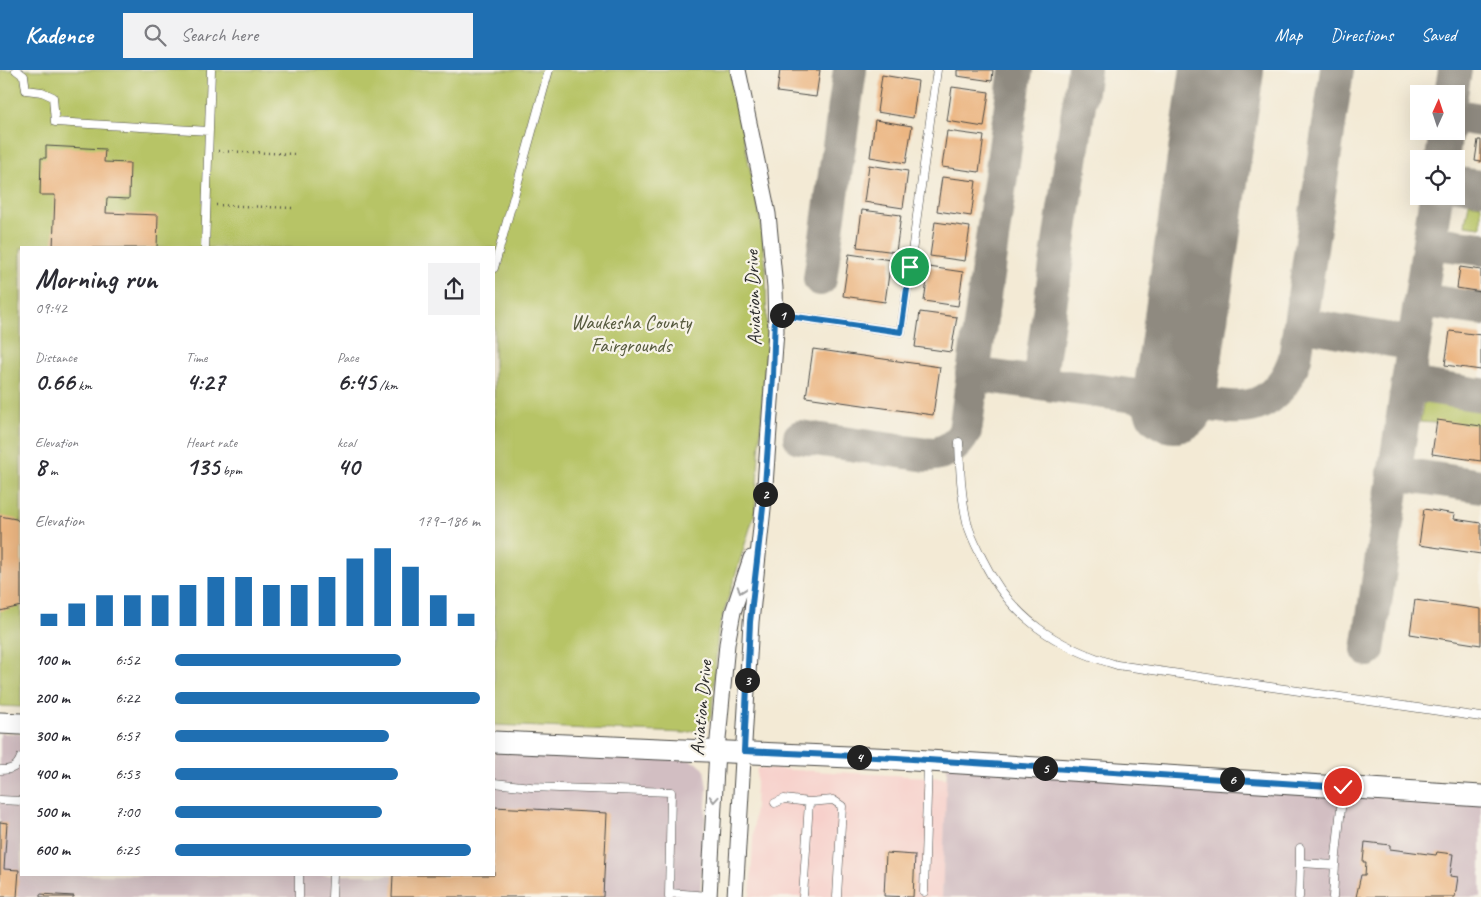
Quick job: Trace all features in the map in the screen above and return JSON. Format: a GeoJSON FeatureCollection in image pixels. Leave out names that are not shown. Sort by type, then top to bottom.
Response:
{"type":"FeatureCollection","features":[{"type":"Feature","properties":{"kind":"street","name":"Aviation Drive"},"geometry":{"type":"LineString","coordinates":[[736,897],[750,622],[762,527],[773,377],[775,314],[773,253],[768,214],[738,70]]}},
{"type":"Feature","properties":{"kind":"street","name":"Aviation Drive"},"geometry":{"type":"LineString","coordinates":[[709,896],[726,644],[729,628],[762,527]]}},
{"type":"Feature","properties":{"kind":"street"},"geometry":{"type":"LineString","coordinates":[[0,723],[20,724]]}},
{"type":"Feature","properties":{"kind":"street"},"geometry":{"type":"LineString","coordinates":[[495,742],[928,760],[1481,796]]}},
{"type":"Feature","properties":{"kind":"street"},"geometry":{"type":"LineString","coordinates":[[709,896],[725,897]]}},
{"type":"Feature","properties":{"kind":"lane"},"geometry":{"type":"LineString","coordinates":[[16,70],[24,76],[26,90],[42,92],[53,97],[55,122],[209,131]]}},
{"type":"Feature","properties":{"kind":"lane"},"geometry":{"type":"LineString","coordinates":[[205,246],[211,70]]}},
{"type":"Feature","properties":{"kind":"lane"},"geometry":{"type":"LineString","coordinates":[[495,264],[549,70]]}},
{"type":"Feature","properties":{"kind":"lane"},"geometry":{"type":"LineString","coordinates":[[775,314],[901,332],[937,70]]}},
{"type":"Feature","properties":{"kind":"lane"},"geometry":{"type":"LineString","coordinates":[[959,442],[961,486],[967,523],[992,578],[1013,607],[1035,626],[1068,648],[1089,657],[1117,665],[1481,717]]}},
{"type":"Feature","properties":{"kind":"lane"},"geometry":{"type":"LineString","coordinates":[[0,770],[13,768],[18,764],[20,759]]}},
{"type":"Feature","properties":{"kind":"lane"},"geometry":{"type":"LineString","coordinates":[[924,892],[928,760]]}},
{"type":"Feature","properties":{"kind":"lane"},"geometry":{"type":"LineString","coordinates":[[495,784],[671,792],[670,895],[709,896]]}},
{"type":"Feature","properties":{"kind":"lane"},"geometry":{"type":"LineString","coordinates":[[1334,897],[1335,865],[1343,787]]}},
{"type":"Feature","properties":{"kind":"lane"},"geometry":{"type":"LineString","coordinates":[[775,803],[784,799],[809,802],[833,800],[842,806],[837,897]]}},
{"type":"Feature","properties":{"kind":"lane"},"geometry":{"type":"LineString","coordinates":[[0,800],[20,801]]}},
{"type":"Feature","properties":{"kind":"lane"},"geometry":{"type":"LineString","coordinates":[[803,897],[809,802]]}},
{"type":"Feature","properties":{"kind":"lane"},"geometry":{"type":"LineString","coordinates":[[1298,897],[1300,848]]}},
{"type":"Feature","properties":{"kind":"lane"},"geometry":{"type":"LineString","coordinates":[[1300,863],[1335,865]]}},
{"type":"Feature","properties":{"kind":"lane"},"geometry":{"type":"LineString","coordinates":[[299,876],[299,897]]}},
{"type":"Feature","properties":{"kind":"lane"},"geometry":{"type":"LineString","coordinates":[[332,897],[333,876]]}},
{"type":"Feature","properties":{"kind":"path"},"geometry":{"type":"LineString","coordinates":[[218,151],[295,154]]}},
{"type":"Feature","properties":{"kind":"path"},"geometry":{"type":"LineString","coordinates":[[216,205],[293,208]]}},
{"type":"Feature","properties":{"kind":"shaded area"},"geometry":{"type":"Polygon","coordinates":[[[0,733],[20,734],[20,876],[495,876],[495,751],[689,760],[704,769],[707,789],[700,897],[0,897],[0,733]]]}},
{"type":"Feature","properties":{"kind":"shaded area"},"geometry":{"type":"Polygon","coordinates":[[[947,766],[1481,801],[1481,897],[942,897],[947,766]]]}},
{"type":"Feature","properties":{"kind":"shaded area"},"geometry":{"type":"Polygon","coordinates":[[[757,768],[947,778],[942,897],[750,897],[757,768]]]}},
{"type":"Feature","properties":{"kind":"green space","name":"Waukesha County Fairgrounds"},"geometry":{"type":"Polygon","coordinates":[[[0,70],[730,70],[762,228],[766,270],[767,338],[755,512],[718,631],[712,712],[705,724],[699,729],[685,733],[495,725],[495,246],[20,246],[20,707],[0,706],[0,70]]]}},
{"type":"Feature","properties":{"kind":"green space"},"geometry":{"type":"Polygon","coordinates":[[[1469,203],[1481,205],[1481,227],[1465,225],[1469,203]]]}},
{"type":"Feature","properties":{"kind":"green space"},"geometry":{"type":"Polygon","coordinates":[[[1425,393],[1481,402],[1481,426],[1420,422],[1425,393]]]}},
{"type":"Feature","properties":{"kind":"building"},"geometry":{"type":"Polygon","coordinates":[[[780,70],[820,70],[816,97],[777,92],[780,70]]]}},
{"type":"Feature","properties":{"kind":"building"},"geometry":{"type":"Polygon","coordinates":[[[957,70],[993,70],[992,81],[957,76],[957,70]]]}},
{"type":"Feature","properties":{"kind":"building"},"geometry":{"type":"Polygon","coordinates":[[[882,75],[918,81],[913,118],[877,112],[882,75]]]}},
{"type":"Feature","properties":{"kind":"building"},"geometry":{"type":"Polygon","coordinates":[[[952,87],[989,92],[984,127],[947,121],[952,87]]]}},
{"type":"Feature","properties":{"kind":"building"},"geometry":{"type":"Polygon","coordinates":[[[875,120],[912,126],[906,163],[870,157],[875,120]]]}},
{"type":"Feature","properties":{"kind":"building"},"geometry":{"type":"Polygon","coordinates":[[[947,131],[984,136],[979,172],[942,167],[947,131]]]}},
{"type":"Feature","properties":{"kind":"building"},"geometry":{"type":"Polygon","coordinates":[[[1478,140],[1481,140],[1481,162],[1475,161],[1478,140]]]}},
{"type":"Feature","properties":{"kind":"building"},"geometry":{"type":"Polygon","coordinates":[[[46,146],[105,149],[104,162],[130,163],[129,199],[107,198],[106,213],[158,215],[157,246],[53,246],[55,195],[40,195],[41,158],[46,158],[46,146]]]}},
{"type":"Feature","properties":{"kind":"building"},"geometry":{"type":"Polygon","coordinates":[[[869,165],[908,171],[903,208],[864,202],[869,165]]]}},
{"type":"Feature","properties":{"kind":"building"},"geometry":{"type":"Polygon","coordinates":[[[942,177],[976,181],[971,216],[937,211],[942,177]]]}},
{"type":"Feature","properties":{"kind":"building"},"geometry":{"type":"Polygon","coordinates":[[[862,210],[901,215],[896,252],[857,247],[862,210]]]}},
{"type":"Feature","properties":{"kind":"building"},"geometry":{"type":"Polygon","coordinates":[[[935,222],[970,227],[965,261],[930,256],[935,222]]]}},
{"type":"Feature","properties":{"kind":"building"},"geometry":{"type":"Polygon","coordinates":[[[849,254],[891,260],[885,302],[843,296],[849,254]]]}},
{"type":"Feature","properties":{"kind":"building"},"geometry":{"type":"Polygon","coordinates":[[[929,267],[963,272],[958,306],[924,301],[929,267]]]}},
{"type":"Feature","properties":{"kind":"building"},"geometry":{"type":"Polygon","coordinates":[[[1460,267],[1481,270],[1481,292],[1457,288],[1460,267]]]}},
{"type":"Feature","properties":{"kind":"building"},"geometry":{"type":"Polygon","coordinates":[[[920,312],[957,317],[951,352],[915,347],[920,312]]]}},
{"type":"Feature","properties":{"kind":"building"},"geometry":{"type":"Polygon","coordinates":[[[1450,331],[1481,335],[1481,370],[1445,365],[1450,331]]]}},
{"type":"Feature","properties":{"kind":"building"},"geometry":{"type":"Polygon","coordinates":[[[813,349],[940,367],[933,415],[806,397],[813,349]]]}},
{"type":"Feature","properties":{"kind":"building"},"geometry":{"type":"Polygon","coordinates":[[[1437,420],[1481,426],[1481,461],[1432,454],[1437,420]]]}},
{"type":"Feature","properties":{"kind":"building"},"geometry":{"type":"Polygon","coordinates":[[[1424,509],[1455,514],[1454,519],[1481,523],[1481,554],[1419,545],[1424,509]]]}},
{"type":"Feature","properties":{"kind":"building"},"geometry":{"type":"Polygon","coordinates":[[[0,516],[16,519],[20,522],[20,606],[0,611],[0,516]]]}},
{"type":"Feature","properties":{"kind":"building"},"geometry":{"type":"Polygon","coordinates":[[[1415,600],[1481,609],[1481,645],[1410,634],[1415,600]]]}},
{"type":"Feature","properties":{"kind":"building"},"geometry":{"type":"Polygon","coordinates":[[[495,807],[607,813],[603,897],[392,897],[393,876],[495,876],[495,807]]]}},
{"type":"Feature","properties":{"kind":"building"},"geometry":{"type":"Polygon","coordinates":[[[0,822],[7,823],[4,869],[19,870],[17,897],[0,897],[0,822]]]}},
{"type":"Feature","properties":{"kind":"building"},"geometry":{"type":"Polygon","coordinates":[[[1365,842],[1390,845],[1390,849],[1436,855],[1437,852],[1453,854],[1450,876],[1458,877],[1455,897],[1356,897],[1361,875],[1365,875],[1366,862],[1363,862],[1365,842]]]}},
{"type":"Feature","properties":{"kind":"building"},"geometry":{"type":"Polygon","coordinates":[[[886,853],[915,855],[913,897],[884,896],[886,853]]]}},
{"type":"Feature","properties":{"kind":"building"},"geometry":{"type":"Polygon","coordinates":[[[40,894],[74,896],[74,897],[40,897],[40,894]]]}},
{"type":"Feature","properties":{"kind":"taxiway"},"geometry":{"type":"LineString","coordinates":[[820,279],[850,70]]}},
{"type":"Feature","properties":{"kind":"taxiway"},"geometry":{"type":"LineString","coordinates":[[800,437],[927,455],[950,449],[958,442],[965,431],[1016,70]]}},
{"type":"Feature","properties":{"kind":"taxiway"},"geometry":{"type":"LineString","coordinates":[[1084,70],[1039,383],[1234,407],[1250,406],[1270,397],[1281,386],[1295,358],[1337,70]]}},
{"type":"Feature","properties":{"kind":"taxiway"},"geometry":{"type":"LineString","coordinates":[[1452,85],[1455,70]]}},
{"type":"Feature","properties":{"kind":"taxiway"},"geometry":{"type":"LineString","coordinates":[[1465,117],[1481,120]]}},
{"type":"Feature","properties":{"kind":"taxiway"},"geometry":{"type":"LineString","coordinates":[[1443,150],[1445,140]]}},
{"type":"Feature","properties":{"kind":"taxiway"},"geometry":{"type":"LineString","coordinates":[[1465,185],[1481,187]]}},
{"type":"Feature","properties":{"kind":"taxiway"},"geometry":{"type":"LineString","coordinates":[[1368,650],[1435,205]]}},
{"type":"Feature","properties":{"kind":"taxiway"},"geometry":{"type":"LineString","coordinates":[[1429,242],[1481,249]]}},
{"type":"Feature","properties":{"kind":"taxiway"},"geometry":{"type":"LineString","coordinates":[[1420,300],[1481,309]]}},
{"type":"Feature","properties":{"kind":"taxiway"},"geometry":{"type":"LineString","coordinates":[[1300,324],[1414,344]]}},
{"type":"Feature","properties":{"kind":"taxiway"},"geometry":{"type":"LineString","coordinates":[[972,374],[1039,383]]}},
{"type":"Feature","properties":{"kind":"taxiway"},"geometry":{"type":"LineString","coordinates":[[1408,384],[1481,395]]}},
{"type":"Feature","properties":{"kind":"taxiway"},"geometry":{"type":"LineString","coordinates":[[1394,473],[1481,486]]}},
{"type":"Feature","properties":{"kind":"runway"},"geometry":{"type":"LineString","coordinates":[[1174,401],[1222,70]]}},
{"type":"Feature","properties":{"kind":"route"},"geometry":{"type":"LineString","coordinates":[[910,267],[901,332],[775,314],[776,331],[764,499],[750,622],[744,751],[897,758],[1343,787]]}}]}
